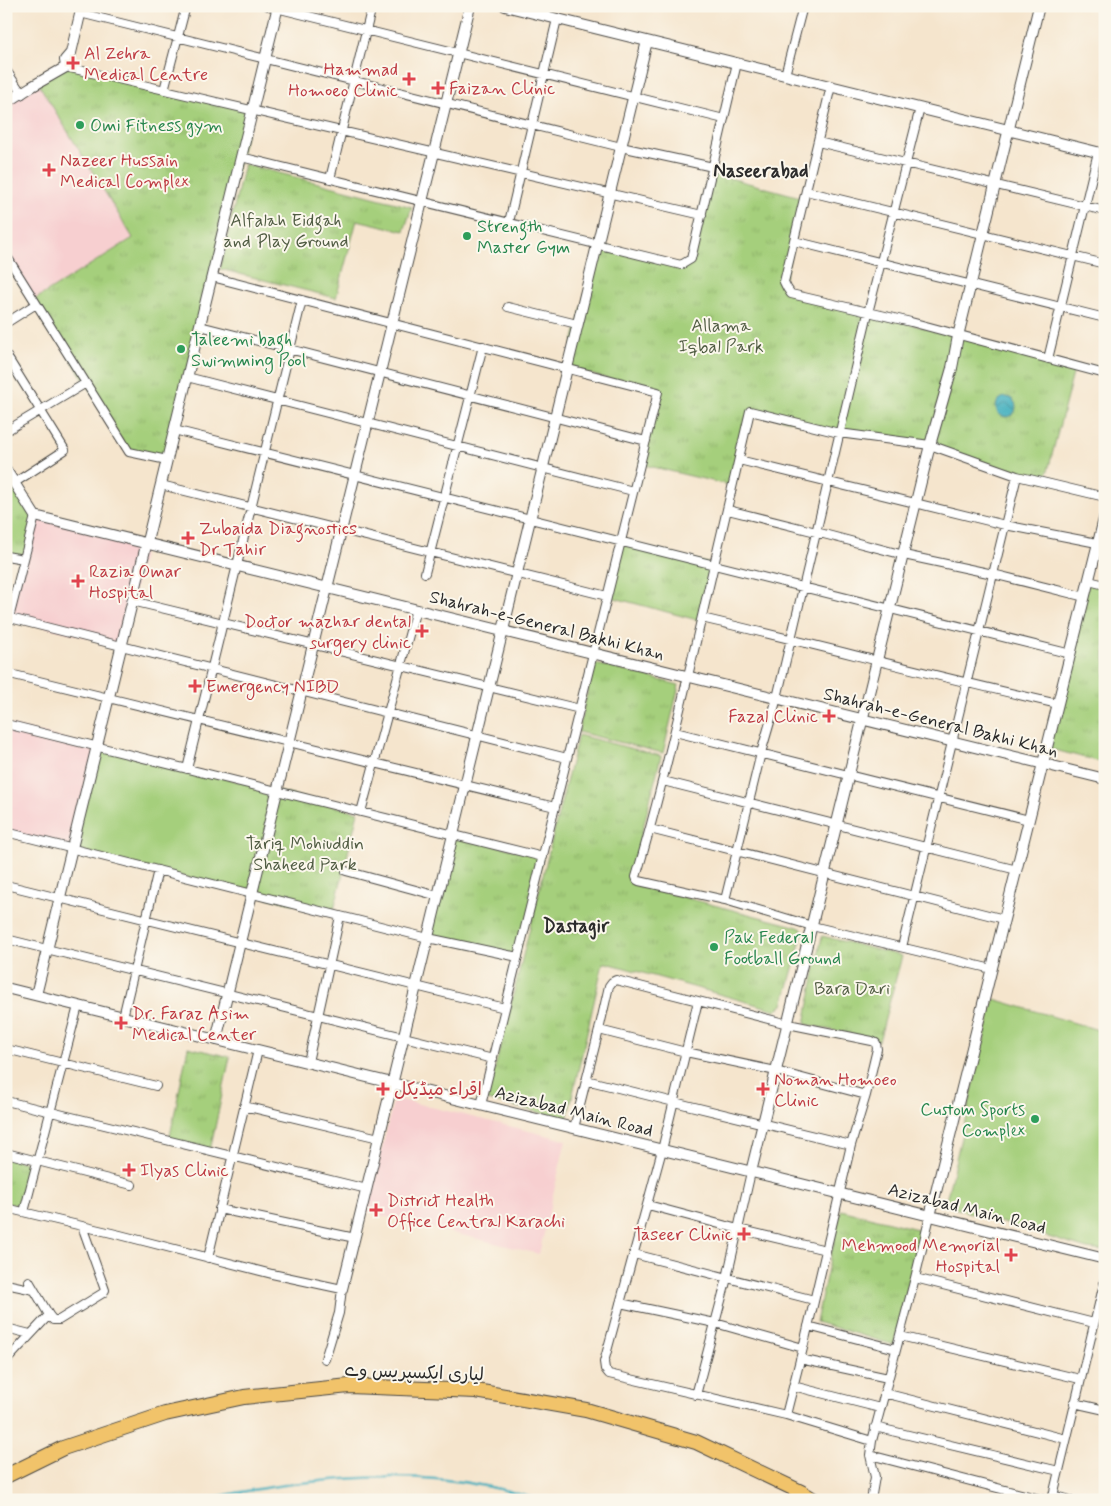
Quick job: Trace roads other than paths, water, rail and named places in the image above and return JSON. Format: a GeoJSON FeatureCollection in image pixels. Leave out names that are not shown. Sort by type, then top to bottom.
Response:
{"type":"FeatureCollection","features":[{"type":"Feature","properties":{"kind":"highway","name":"لیاری ایکسپریس وے"},"geometry":{"type":"LineString","coordinates":[[6,1476],[63,1448],[165,1414],[244,1397],[349,1386],[476,1391],[586,1410],[696,1442],[814,1500]]}},
{"type":"Feature","properties":{"kind":"street"},"geometry":{"type":"LineString","coordinates":[[164,90],[186,6]]}},
{"type":"Feature","properties":{"kind":"street"},"geometry":{"type":"LineString","coordinates":[[330,179],[372,6]]}},
{"type":"Feature","properties":{"kind":"street"},"geometry":{"type":"LineString","coordinates":[[216,1040],[470,6]]}},
{"type":"Feature","properties":{"kind":"street"},"geometry":{"type":"LineString","coordinates":[[505,6],[1101,153],[1085,206],[1048,359]]}},
{"type":"Feature","properties":{"kind":"street"},"geometry":{"type":"LineString","coordinates":[[785,75],[802,6]]}},
{"type":"Feature","properties":{"kind":"street"},"geometry":{"type":"LineString","coordinates":[[696,1395],[727,1278],[751,1172],[930,445],[952,368],[958,336],[1039,6]]}},
{"type":"Feature","properties":{"kind":"street"},"geometry":{"type":"LineString","coordinates":[[36,995],[265,58],[274,7],[724,119]]}},
{"type":"Feature","properties":{"kind":"street"},"geometry":{"type":"LineString","coordinates":[[66,67],[66,60],[71,53],[81,9],[178,36],[621,147],[713,166]]}},
{"type":"Feature","properties":{"kind":"street"},"geometry":{"type":"LineString","coordinates":[[509,222],[556,19]]}},
{"type":"Feature","properties":{"kind":"street"},"geometry":{"type":"LineString","coordinates":[[325,1359],[339,1313],[342,1289],[647,41]]}},
{"type":"Feature","properties":{"kind":"street"},"geometry":{"type":"LineString","coordinates":[[241,157],[681,265],[692,259],[737,63]]}},
{"type":"Feature","properties":{"kind":"street"},"geometry":{"type":"LineString","coordinates":[[6,104],[66,67],[702,215]]}},
{"type":"Feature","properties":{"kind":"street"},"geometry":{"type":"LineString","coordinates":[[6,70],[22,94]]}},
{"type":"Feature","properties":{"kind":"street"},"geometry":{"type":"LineString","coordinates":[[831,86],[784,282],[791,294],[911,322],[1105,374]]}},
{"type":"Feature","properties":{"kind":"street"},"geometry":{"type":"LineString","coordinates":[[725,900],[736,850],[777,698],[868,313],[920,108]]}},
{"type":"Feature","properties":{"kind":"street"},"geometry":{"type":"LineString","coordinates":[[818,142],[1105,211]]}},
{"type":"Feature","properties":{"kind":"street"},"geometry":{"type":"LineString","coordinates":[[806,191],[1105,264]]}},
{"type":"Feature","properties":{"kind":"street"},"geometry":{"type":"LineString","coordinates":[[794,241],[1105,318]]}},
{"type":"Feature","properties":{"kind":"street"},"geometry":{"type":"LineString","coordinates":[[6,255],[129,452],[167,460]]}},
{"type":"Feature","properties":{"kind":"street"},"geometry":{"type":"LineString","coordinates":[[212,277],[658,392],[481,1105]]}},
{"type":"Feature","properties":{"kind":"street"},"geometry":{"type":"LineString","coordinates":[[187,769],[302,300]]}},
{"type":"Feature","properties":{"kind":"street"},"geometry":{"type":"LineString","coordinates":[[6,323],[36,304]]}},
{"type":"Feature","properties":{"kind":"street"},"geometry":{"type":"LineString","coordinates":[[508,307],[578,324]]}},
{"type":"Feature","properties":{"kind":"street"},"geometry":{"type":"LineString","coordinates":[[200,326],[646,442]]}},
{"type":"Feature","properties":{"kind":"street"},"geometry":{"type":"LineString","coordinates":[[425,574],[483,346]]}},
{"type":"Feature","properties":{"kind":"street"},"geometry":{"type":"LineString","coordinates":[[6,354],[64,450],[14,483]]}},
{"type":"Feature","properties":{"kind":"street"},"geometry":{"type":"LineString","coordinates":[[187,377],[634,491]]}},
{"type":"Feature","properties":{"kind":"street"},"geometry":{"type":"LineString","coordinates":[[6,431],[86,383]]}},
{"type":"Feature","properties":{"kind":"street"},"geometry":{"type":"LineString","coordinates":[[992,969],[812,926],[725,900],[637,880],[636,877],[675,732],[750,411],[840,433],[930,445],[1017,476],[1105,497]]}},
{"type":"Feature","properties":{"kind":"street"},"geometry":{"type":"LineString","coordinates":[[174,430],[1070,654]]}},
{"type":"Feature","properties":{"kind":"street"},"geometry":{"type":"LineString","coordinates":[[739,460],[1005,525],[1097,543]]}},
{"type":"Feature","properties":{"kind":"street"},"geometry":{"type":"LineString","coordinates":[[6,470],[35,516],[6,630]]}},
{"type":"Feature","properties":{"kind":"street"},"geometry":{"type":"LineString","coordinates":[[902,947],[1017,476]]}},
{"type":"Feature","properties":{"kind":"street"},"geometry":{"type":"LineString","coordinates":[[161,485],[608,596]]}},
{"type":"Feature","properties":{"kind":"street"},"geometry":{"type":"LineString","coordinates":[[728,510],[904,555],[993,574],[1085,597]]}},
{"type":"Feature","properties":{"kind":"street"},"geometry":{"type":"LineString","coordinates":[[871,1500],[875,1477],[870,1455],[875,1427],[915,1278],[1105,515]]}},
{"type":"Feature","properties":{"kind":"street","name":"Shahrah-e-General Bakhi Khan"},"geometry":{"type":"LineString","coordinates":[[35,516],[1105,779]]}},
{"type":"Feature","properties":{"kind":"street"},"geometry":{"type":"LineString","coordinates":[[6,556],[24,559]]}},
{"type":"Feature","properties":{"kind":"street"},"geometry":{"type":"LineString","coordinates":[[1088,581],[1105,585]]}},
{"type":"Feature","properties":{"kind":"street"},"geometry":{"type":"LineString","coordinates":[[132,601],[580,708]]}},
{"type":"Feature","properties":{"kind":"street"},"geometry":{"type":"LineString","coordinates":[[361,812],[416,610]]}},
{"type":"Feature","properties":{"kind":"street"},"geometry":{"type":"LineString","coordinates":[[8,618],[567,758]]}},
{"type":"Feature","properties":{"kind":"street"},"geometry":{"type":"LineString","coordinates":[[702,618],[1058,704]]}},
{"type":"Feature","properties":{"kind":"street"},"geometry":{"type":"LineString","coordinates":[[6,673],[555,807]]}},
{"type":"Feature","properties":{"kind":"street"},"geometry":{"type":"LineString","coordinates":[[6,724],[543,857]]}},
{"type":"Feature","properties":{"kind":"street"},"geometry":{"type":"LineString","coordinates":[[675,732],[1029,820]]}},
{"type":"Feature","properties":{"kind":"street"},"geometry":{"type":"LineString","coordinates":[[663,781],[1016,870]]}},
{"type":"Feature","properties":{"kind":"street"},"geometry":{"type":"LineString","coordinates":[[650,829],[1004,919]]}},
{"type":"Feature","properties":{"kind":"street"},"geometry":{"type":"LineString","coordinates":[[6,832],[428,938],[518,957]]}},
{"type":"Feature","properties":{"kind":"street"},"geometry":{"type":"LineString","coordinates":[[123,1017],[158,870]]}},
{"type":"Feature","properties":{"kind":"street"},"geometry":{"type":"LineString","coordinates":[[346,871],[438,896]]}},
{"type":"Feature","properties":{"kind":"street"},"geometry":{"type":"LineString","coordinates":[[6,885],[505,1008]]}},
{"type":"Feature","properties":{"kind":"street"},"geometry":{"type":"LineString","coordinates":[[308,1062],[340,916]]}},
{"type":"Feature","properties":{"kind":"street"},"geometry":{"type":"LineString","coordinates":[[6,939],[493,1059]]}},
{"type":"Feature","properties":{"kind":"street"},"geometry":{"type":"LineString","coordinates":[[574,1128],[609,986],[616,980],[788,1024],[876,1043],[877,1049],[866,1096],[851,1145],[804,1348],[786,1415]]}},
{"type":"Feature","properties":{"kind":"street","name":"Azizabad Main Road"},"geometry":{"type":"LineString","coordinates":[[6,988],[1105,1259]]}},
{"type":"Feature","properties":{"kind":"street"},"geometry":{"type":"LineString","coordinates":[[698,1001],[648,1204],[604,1362],[605,1369],[609,1374],[786,1415],[872,1440]]}},
{"type":"Feature","properties":{"kind":"street"},"geometry":{"type":"LineString","coordinates":[[24,1212],[78,1006]]}},
{"type":"Feature","properties":{"kind":"street"},"geometry":{"type":"LineString","coordinates":[[599,1030],[776,1072],[866,1096]]}},
{"type":"Feature","properties":{"kind":"street"},"geometry":{"type":"LineString","coordinates":[[6,1049],[156,1086]]}},
{"type":"Feature","properties":{"kind":"street"},"geometry":{"type":"LineString","coordinates":[[208,1258],[258,1050]]}},
{"type":"Feature","properties":{"kind":"street"},"geometry":{"type":"LineString","coordinates":[[586,1080],[851,1145]]}},
{"type":"Feature","properties":{"kind":"street"},"geometry":{"type":"LineString","coordinates":[[6,1101],[367,1189]]}},
{"type":"Feature","properties":{"kind":"street"},"geometry":{"type":"LineString","coordinates":[[244,1106],[379,1138]]}},
{"type":"Feature","properties":{"kind":"street"},"geometry":{"type":"LineString","coordinates":[[6,1154],[132,1185]]}},
{"type":"Feature","properties":{"kind":"street"},"geometry":{"type":"LineString","coordinates":[[648,1204],[738,1229],[826,1250]]}},
{"type":"Feature","properties":{"kind":"street"},"geometry":{"type":"LineString","coordinates":[[6,1208],[342,1289]]}},
{"type":"Feature","properties":{"kind":"street"},"geometry":{"type":"LineString","coordinates":[[220,1209],[355,1238]]}},
{"type":"Feature","properties":{"kind":"street"},"geometry":{"type":"LineString","coordinates":[[29,1281],[48,1315],[53,1320],[59,1320],[103,1293],[105,1290],[82,1226]]}},
{"type":"Feature","properties":{"kind":"street"},"geometry":{"type":"LineString","coordinates":[[634,1254],[814,1300]]}},
{"type":"Feature","properties":{"kind":"street"},"geometry":{"type":"LineString","coordinates":[[915,1278],[1094,1323]]}},
{"type":"Feature","properties":{"kind":"street"},"geometry":{"type":"LineString","coordinates":[[1070,1500],[1053,1498],[1074,1403],[1105,1279]]}},
{"type":"Feature","properties":{"kind":"street"},"geometry":{"type":"LineString","coordinates":[[6,1284],[34,1290]]}},
{"type":"Feature","properties":{"kind":"street"},"geometry":{"type":"LineString","coordinates":[[620,1303],[715,1323],[804,1348]]}},
{"type":"Feature","properties":{"kind":"street"},"geometry":{"type":"LineString","coordinates":[[6,1361],[48,1315]]}},
{"type":"Feature","properties":{"kind":"street"},"geometry":{"type":"LineString","coordinates":[[808,1326],[896,1349]]}},
{"type":"Feature","properties":{"kind":"street"},"geometry":{"type":"LineString","coordinates":[[6,1328],[30,1334]]}},
{"type":"Feature","properties":{"kind":"street"},"geometry":{"type":"LineString","coordinates":[[900,1336],[1080,1379]]}},
{"type":"Feature","properties":{"kind":"street"},"geometry":{"type":"LineString","coordinates":[[800,1359],[888,1378]]}},
{"type":"Feature","properties":{"kind":"street"},"geometry":{"type":"LineString","coordinates":[[793,1386],[880,1408]]}},
{"type":"Feature","properties":{"kind":"street"},"geometry":{"type":"LineString","coordinates":[[884,1393],[1066,1439]]}},
{"type":"Feature","properties":{"kind":"street"},"geometry":{"type":"LineString","coordinates":[[1074,1403],[1105,1410]]}},
{"type":"Feature","properties":{"kind":"street"},"geometry":{"type":"LineString","coordinates":[[875,1427],[1059,1471]]}},
{"type":"Feature","properties":{"kind":"street"},"geometry":{"type":"LineString","coordinates":[[870,1455],[1044,1500]]}},
{"type":"Feature","properties":{"kind":"water"},"geometry":{"type":"Polygon","coordinates":[[[1006,397],[1013,400],[1016,407],[1013,414],[1006,417],[999,414],[996,407],[999,400],[1006,397]]]}},
{"type":"Feature","properties":{"kind":"waterway"},"geometry":{"type":"LineString","coordinates":[[206,1500],[249,1490],[292,1484],[388,1477],[461,1482],[499,1489],[540,1500]]}},
{"type":"Feature","properties":{"kind":"place","name":"Al Zehra Medical Centre"},"geometry":{"type":"Point","coordinates":[73,63]}},
{"type":"Feature","properties":{"kind":"place","name":"Hammad Homoeo Clinic"},"geometry":{"type":"Point","coordinates":[409,79]}},
{"type":"Feature","properties":{"kind":"place","name":"Faizan Clinic"},"geometry":{"type":"Point","coordinates":[438,88]}},
{"type":"Feature","properties":{"kind":"place","name":"Omi Fitness gym"},"geometry":{"type":"Point","coordinates":[80,125]}},
{"type":"Feature","properties":{"kind":"place","name":"Nazeer Hussain Medical Complex"},"geometry":{"type":"Point","coordinates":[49,170]}},
{"type":"Feature","properties":{"kind":"place","name":"Strength Master Gym"},"geometry":{"type":"Point","coordinates":[467,236]}},
{"type":"Feature","properties":{"kind":"place","name":"Taleemi bagh Swimming Pool"},"geometry":{"type":"Point","coordinates":[181,349]}},
{"type":"Feature","properties":{"kind":"place","name":"Zubaida Diagnostics Dr Tahir"},"geometry":{"type":"Point","coordinates":[188,538]}},
{"type":"Feature","properties":{"kind":"place","name":"Razia Omar Hospital"},"geometry":{"type":"Point","coordinates":[78,581]}},
{"type":"Feature","properties":{"kind":"place","name":"Doctor mazhar dental surgery clinic"},"geometry":{"type":"Point","coordinates":[422,631]}},
{"type":"Feature","properties":{"kind":"place","name":"Emergency NIBD"},"geometry":{"type":"Point","coordinates":[195,686]}},
{"type":"Feature","properties":{"kind":"place","name":"Fazal Clinic"},"geometry":{"type":"Point","coordinates":[829,716]}},
{"type":"Feature","properties":{"kind":"place","name":"Pak Federal Football Ground"},"geometry":{"type":"Point","coordinates":[714,947]}},
{"type":"Feature","properties":{"kind":"place","name":"Dr. Faraz Asim Medical Center"},"geometry":{"type":"Point","coordinates":[121,1023]}},
{"type":"Feature","properties":{"kind":"place","name":"اقراء میڈیکل"},"geometry":{"type":"Point","coordinates":[383,1089]}},
{"type":"Feature","properties":{"kind":"place","name":"Noman Homoeo Clinic"},"geometry":{"type":"Point","coordinates":[763,1089]}},
{"type":"Feature","properties":{"kind":"place","name":"Custom Sports Complex"},"geometry":{"type":"Point","coordinates":[1035,1119]}},
{"type":"Feature","properties":{"kind":"place","name":"Ilyas Clinic"},"geometry":{"type":"Point","coordinates":[129,1170]}},
{"type":"Feature","properties":{"kind":"place","name":"District Health Office Central Karachi"},"geometry":{"type":"Point","coordinates":[376,1210]}},
{"type":"Feature","properties":{"kind":"place","name":"Taseer Clinic"},"geometry":{"type":"Point","coordinates":[744,1234]}},
{"type":"Feature","properties":{"kind":"place","name":"Mehmood Memorial Hospital"},"geometry":{"type":"Point","coordinates":[1011,1255]}},
{"type":"Feature","properties":{"kind":"district","name":"Naseerabad"},"geometry":{"type":"Point","coordinates":[761,170]}},
{"type":"Feature","properties":{"kind":"district","name":"Dastagir"},"geometry":{"type":"Point","coordinates":[576,925]}},
{"type":"Feature","properties":{"kind":"park label","name":"Alfalah Eidgah and Play Ground"},"geometry":{"type":"Point","coordinates":[286,230]}},
{"type":"Feature","properties":{"kind":"park label","name":"Allama Iqbal Park"},"geometry":{"type":"Point","coordinates":[721,335]}},
{"type":"Feature","properties":{"kind":"park label","name":"Tariq Mohiuddin Shaheed Park"},"geometry":{"type":"Point","coordinates":[305,853]}},
{"type":"Feature","properties":{"kind":"park label","name":"Bara Dari"},"geometry":{"type":"Point","coordinates":[852,988]}}]}
